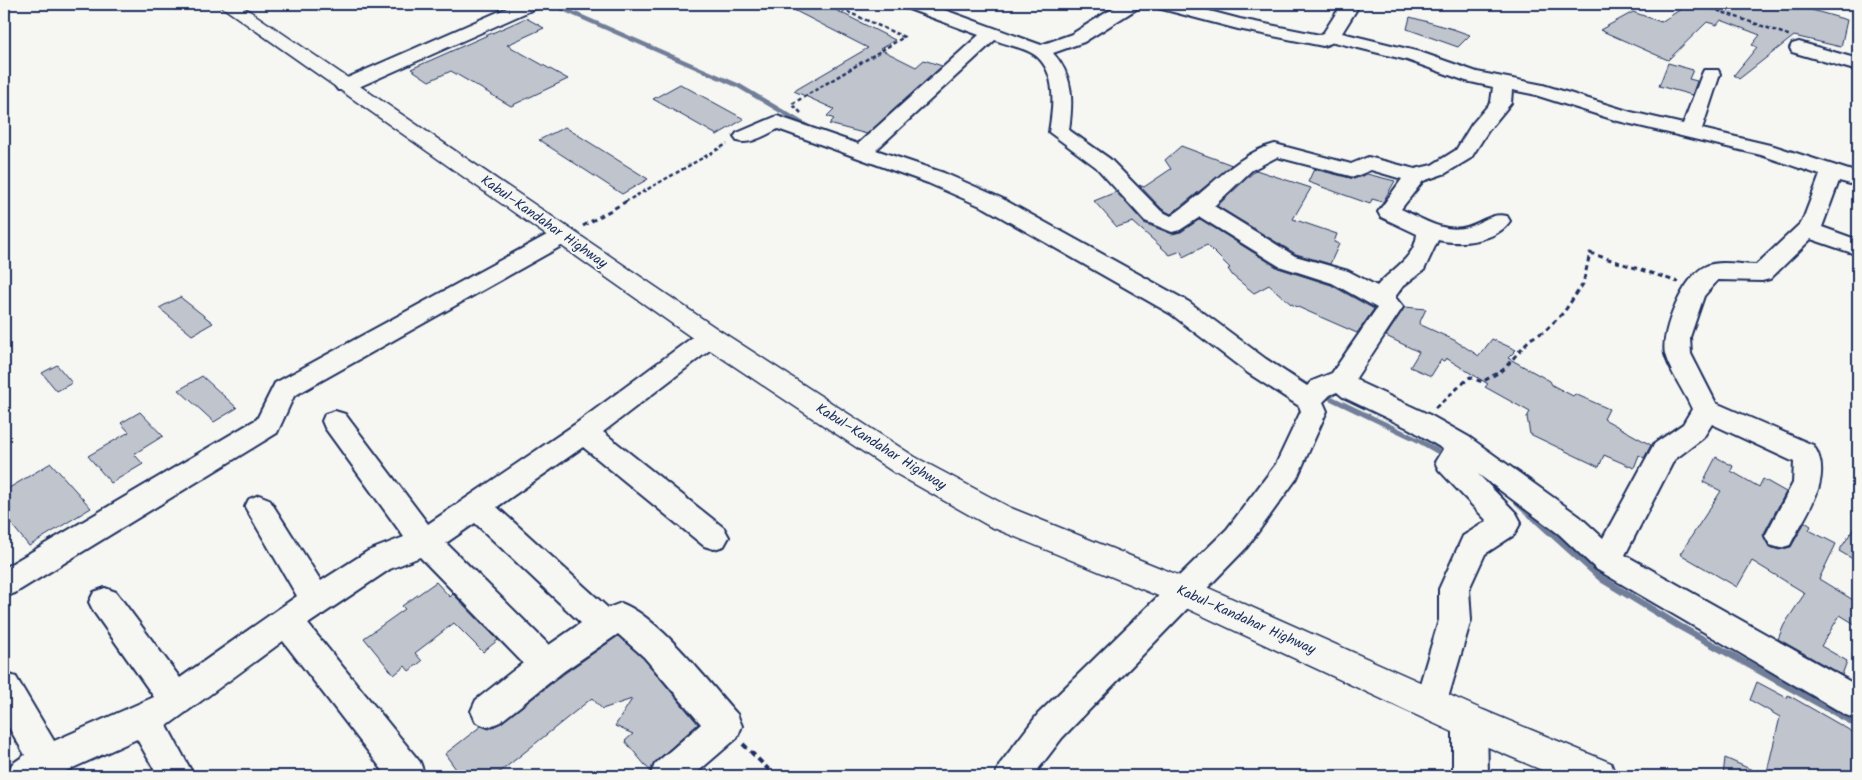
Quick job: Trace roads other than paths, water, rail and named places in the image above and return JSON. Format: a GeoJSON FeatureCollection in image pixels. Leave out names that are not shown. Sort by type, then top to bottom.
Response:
{"type":"FeatureCollection","features":[{"type":"Feature","properties":{"kind":"main road","name":"Kabul–Kandahar Highway"},"geometry":{"type":"LineString","coordinates":[[227,4],[710,337],[905,466],[1000,517],[1184,592],[1470,722],[1598,776]]}},
{"type":"Feature","properties":{"kind":"street"},"geometry":{"type":"LineString","coordinates":[[345,86],[530,4]]}},
{"type":"Feature","properties":{"kind":"street"},"geometry":{"type":"LineString","coordinates":[[912,4],[1041,50],[1052,62],[1061,77],[1064,101],[1059,132],[1103,162],[1153,216],[1160,221],[1172,225],[1200,207],[1245,166],[1275,150],[1354,171],[1368,163],[1415,176],[1439,169],[1464,154],[1479,128],[1501,102],[1503,84]]}},
{"type":"Feature","properties":{"kind":"street"},"geometry":{"type":"LineString","coordinates":[[1041,50],[1078,38],[1132,4]]}},
{"type":"Feature","properties":{"kind":"street"},"geometry":{"type":"LineString","coordinates":[[1164,4],[1247,26],[1322,40],[1331,36],[1352,4]]}},
{"type":"Feature","properties":{"kind":"street"},"geometry":{"type":"LineString","coordinates":[[865,149],[992,33]]}},
{"type":"Feature","properties":{"kind":"street"},"geometry":{"type":"LineString","coordinates":[[1331,36],[1413,56],[1503,84],[1536,89],[1625,117],[1767,150],[1858,180]]}},
{"type":"Feature","properties":{"kind":"street"},"geometry":{"type":"LineString","coordinates":[[1799,48],[1858,65]]}},
{"type":"Feature","properties":{"kind":"street"},"geometry":{"type":"LineString","coordinates":[[1691,131],[1711,74]]}},
{"type":"Feature","properties":{"kind":"street"},"geometry":{"type":"LineString","coordinates":[[744,137],[777,122],[865,149],[993,203],[1180,308],[1257,366],[1309,400],[1314,411],[1287,470],[1237,538],[1050,726],[1012,776]]}},
{"type":"Feature","properties":{"kind":"street"},"geometry":{"type":"LineString","coordinates":[[1780,536],[1807,483],[1808,460],[1803,453],[1706,410],[1678,354],[1677,337],[1693,293],[1712,272],[1762,273],[1812,225],[1832,172]]}},
{"type":"Feature","properties":{"kind":"street"},"geometry":{"type":"LineString","coordinates":[[1415,176],[1389,212],[1428,231],[1454,237],[1474,235],[1499,221]]}},
{"type":"Feature","properties":{"kind":"street"},"geometry":{"type":"LineString","coordinates":[[1200,207],[1287,261],[1340,277],[1381,298],[1391,308],[1341,380],[1320,388],[1309,400]]}},
{"type":"Feature","properties":{"kind":"street"},"geometry":{"type":"LineString","coordinates":[[1807,229],[1858,248]]}},
{"type":"Feature","properties":{"kind":"street"},"geometry":{"type":"LineString","coordinates":[[1381,298],[1396,280],[1416,264],[1428,238],[1428,231]]}},
{"type":"Feature","properties":{"kind":"street"},"geometry":{"type":"LineString","coordinates":[[6,577],[267,426],[284,390],[564,235]]}},
{"type":"Feature","properties":{"kind":"street"},"geometry":{"type":"LineString","coordinates":[[4,688],[36,769],[162,711],[286,621],[379,560],[425,542],[478,507],[584,432],[710,337]]}},
{"type":"Feature","properties":{"kind":"street"},"geometry":{"type":"LineString","coordinates":[[1341,380],[1352,390],[1420,422],[1454,454],[1506,522],[1504,526],[1474,545],[1454,589],[1455,620],[1431,704]]}},
{"type":"Feature","properties":{"kind":"street"},"geometry":{"type":"LineString","coordinates":[[1607,560],[1664,452],[1693,431],[1706,410]]}},
{"type":"Feature","properties":{"kind":"street"},"geometry":{"type":"LineString","coordinates":[[335,421],[425,542],[546,665]]}},
{"type":"Feature","properties":{"kind":"street"},"geometry":{"type":"LineString","coordinates":[[584,432],[714,536]]}},
{"type":"Feature","properties":{"kind":"street"},"geometry":{"type":"LineString","coordinates":[[1454,454],[1569,525],[1607,560],[1858,704]]}},
{"type":"Feature","properties":{"kind":"street"},"geometry":{"type":"LineString","coordinates":[[259,507],[317,601]]}},
{"type":"Feature","properties":{"kind":"street"},"geometry":{"type":"LineString","coordinates":[[478,507],[605,625]]}},
{"type":"Feature","properties":{"kind":"street"},"geometry":{"type":"LineString","coordinates":[[106,602],[176,700]]}},
{"type":"Feature","properties":{"kind":"street"},"geometry":{"type":"LineString","coordinates":[[488,711],[546,665],[605,625],[621,617],[655,647],[725,726],[667,776]]}},
{"type":"Feature","properties":{"kind":"street"},"geometry":{"type":"LineString","coordinates":[[286,621],[408,774],[404,776]]}},
{"type":"Feature","properties":{"kind":"street"},"geometry":{"type":"LineString","coordinates":[[144,719],[176,776]]}},
{"type":"Feature","properties":{"kind":"street"},"geometry":{"type":"LineString","coordinates":[[1470,722],[1471,776]]}},
{"type":"Feature","properties":{"kind":"waterway"},"geometry":{"type":"LineString","coordinates":[[561,8],[739,86],[815,131]]}},
{"type":"Feature","properties":{"kind":"waterway"},"geometry":{"type":"LineString","coordinates":[[1288,374],[1314,390]]}},
{"type":"Feature","properties":{"kind":"waterway"},"geometry":{"type":"LineString","coordinates":[[1322,394],[1418,440],[1446,456]]}},
{"type":"Feature","properties":{"kind":"waterway"},"geometry":{"type":"LineString","coordinates":[[1518,503],[1602,579],[1679,626],[1858,725]]}}]}
